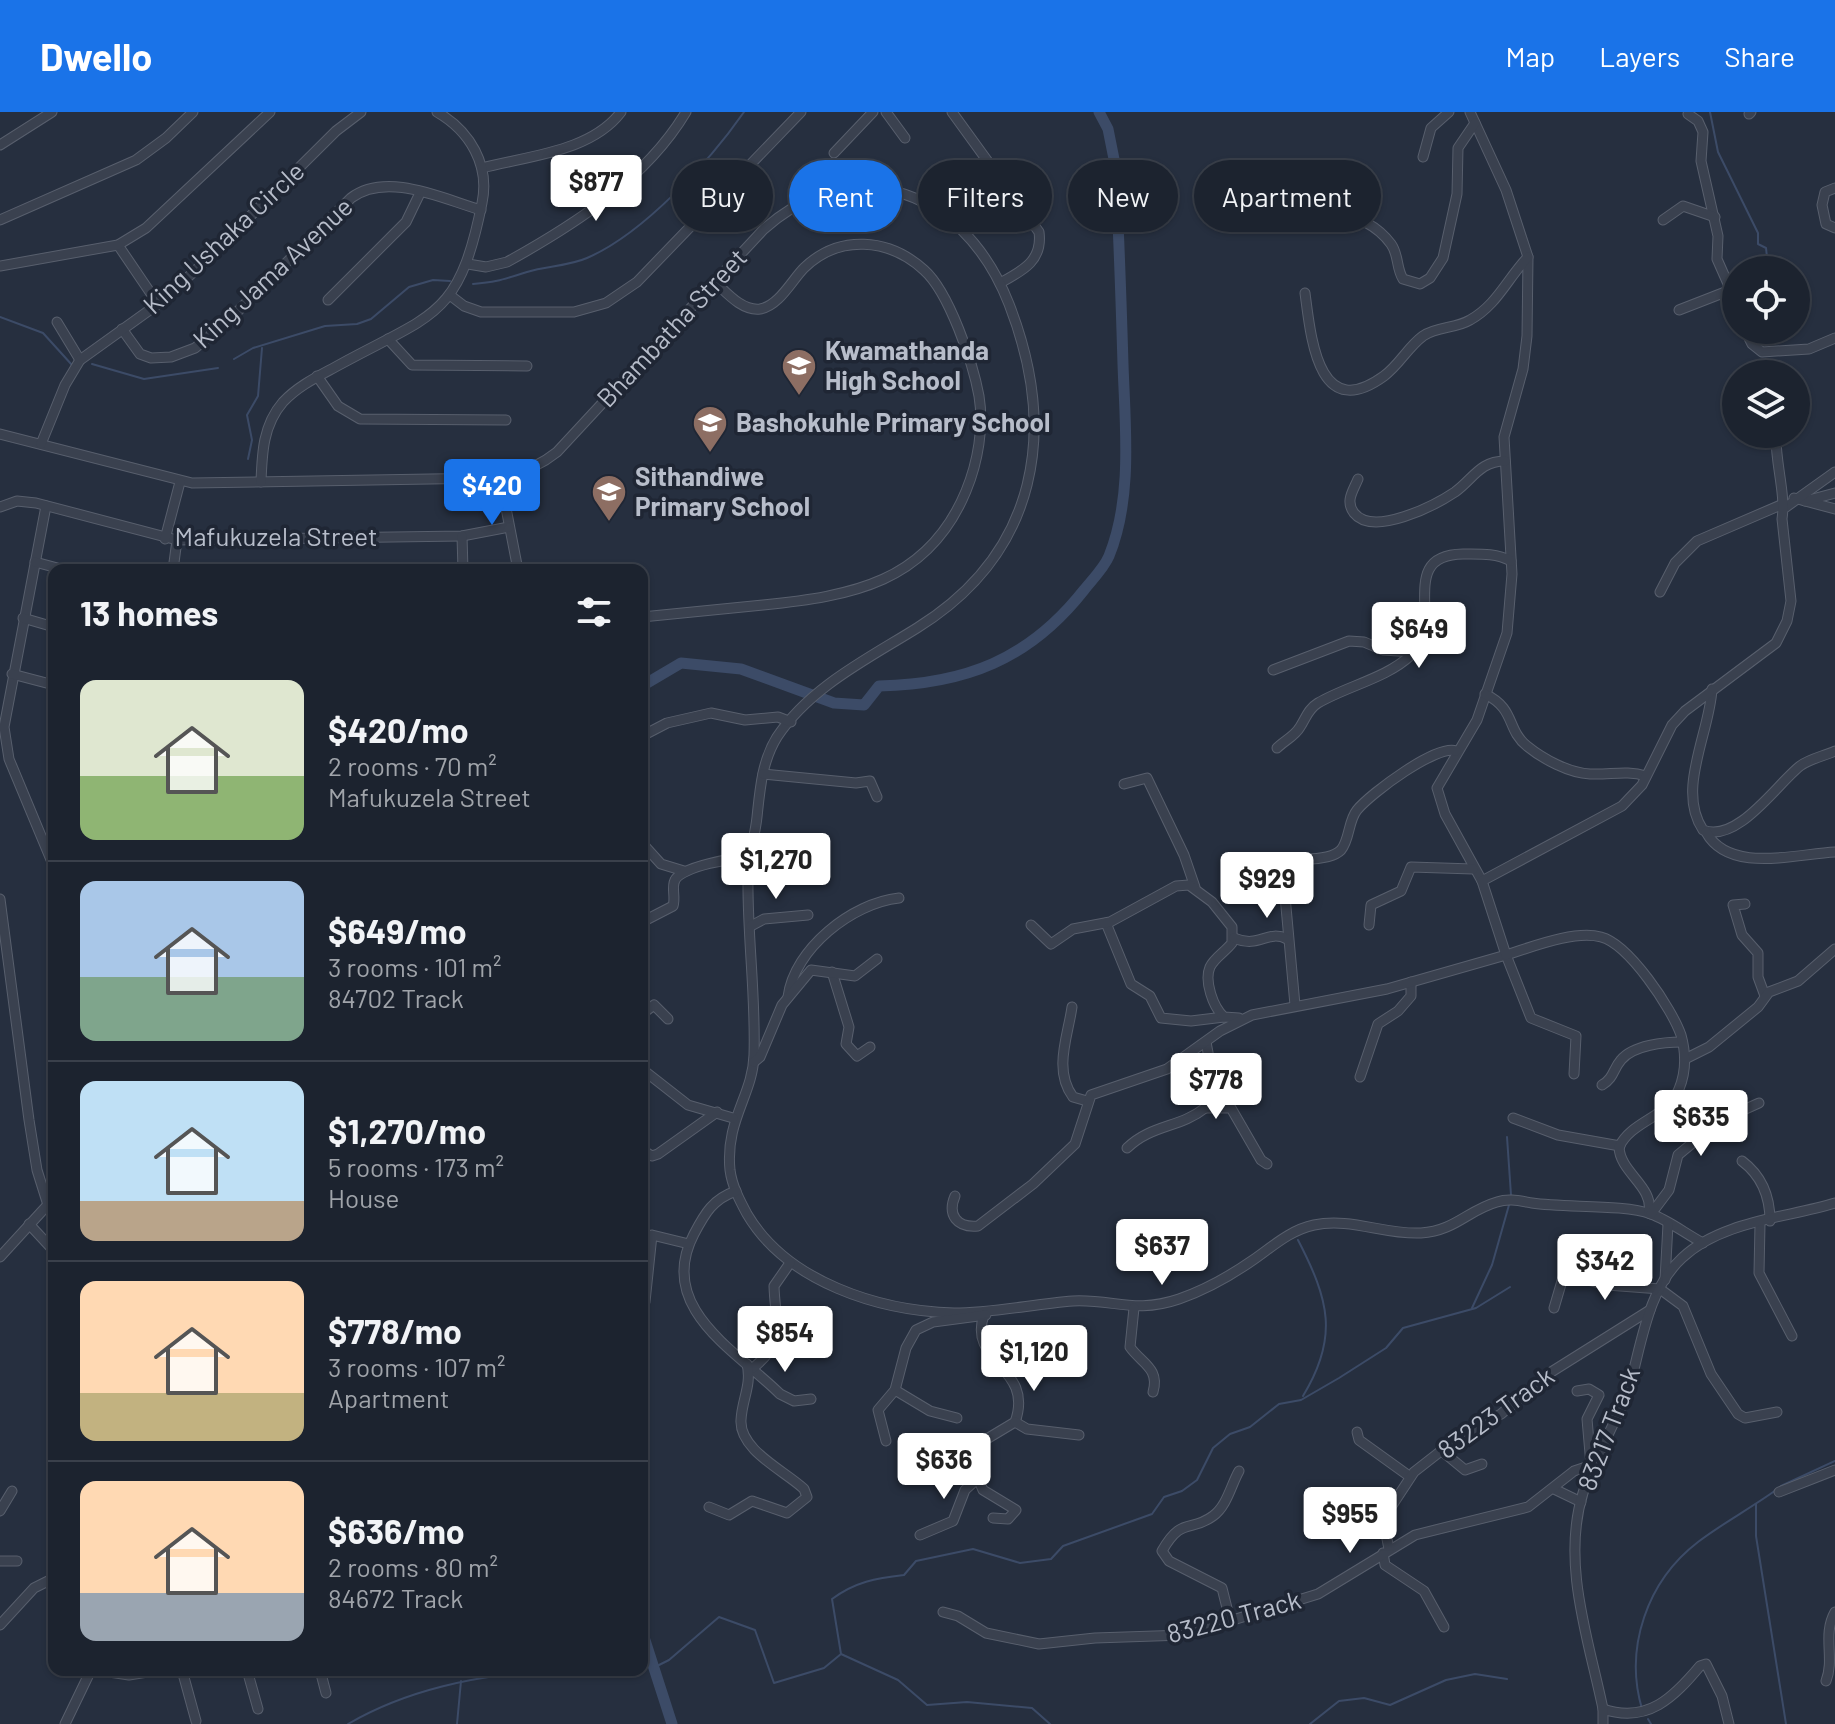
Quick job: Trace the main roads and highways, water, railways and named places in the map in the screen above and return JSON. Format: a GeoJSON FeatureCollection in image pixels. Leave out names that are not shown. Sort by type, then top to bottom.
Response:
{"type":"FeatureCollection","features":[{"type":"Feature","properties":{"kind":"waterway"},"geometry":{"type":"LineString","coordinates":[[473,284],[573,263],[608,247],[674,194],[744,112]]}},
{"type":"Feature","properties":{"kind":"waterway"},"geometry":{"type":"LineString","coordinates":[[648,682],[681,663],[741,669],[834,703],[864,705],[879,686],[940,680],[993,664],[1018,651],[1063,614],[1098,574],[1109,556],[1117,533],[1126,461],[1115,164],[1108,129],[1099,112]]}},
{"type":"Feature","properties":{"kind":"waterway"},"geometry":{"type":"LineString","coordinates":[[1710,112],[1718,152],[1758,233],[1758,244],[1766,248],[1767,256]]}},
{"type":"Feature","properties":{"kind":"waterway"},"geometry":{"type":"LineString","coordinates":[[234,359],[253,348],[325,326],[357,324],[371,319],[409,287],[433,280],[450,281]]}},
{"type":"Feature","properties":{"kind":"waterway"},"geometry":{"type":"LineString","coordinates":[[0,317],[43,333],[72,365]]}},
{"type":"Feature","properties":{"kind":"waterway"},"geometry":{"type":"LineString","coordinates":[[248,459],[252,440],[247,415],[258,396],[262,348]]}},
{"type":"Feature","properties":{"kind":"waterway"},"geometry":{"type":"LineString","coordinates":[[92,364],[144,379],[218,368]]}},
{"type":"Feature","properties":{"kind":"waterway"},"geometry":{"type":"LineString","coordinates":[[1507,1137],[1511,1195]]}},
{"type":"Feature","properties":{"kind":"waterway"},"geometry":{"type":"LineString","coordinates":[[1472,1308],[1492,1265],[1509,1205]]}},
{"type":"Feature","properties":{"kind":"waterway"},"geometry":{"type":"LineString","coordinates":[[1298,1240],[1317,1281],[1326,1318],[1322,1355],[1303,1396]]}},
{"type":"Feature","properties":{"kind":"waterway"},"geometry":{"type":"LineString","coordinates":[[655,1667],[669,1660],[719,1617],[755,1630],[774,1683],[824,1668],[841,1654],[832,1599],[849,1588],[875,1579],[904,1575],[916,1561],[973,1549],[1020,1563],[1051,1559],[1063,1546],[1152,1514],[1164,1497],[1182,1491],[1197,1480],[1213,1448],[1230,1434],[1250,1427],[1279,1404],[1301,1400],[1339,1378],[1386,1348],[1403,1328],[1476,1308],[1510,1287]]}},
{"type":"Feature","properties":{"kind":"waterway"},"geometry":{"type":"LineString","coordinates":[[1781,1486],[1835,1461]]}},
{"type":"Feature","properties":{"kind":"waterway"},"geometry":{"type":"LineString","coordinates":[[1642,1709],[1637,1686],[1638,1640],[1644,1617],[1665,1576],[1698,1542],[1776,1490]]}},
{"type":"Feature","properties":{"kind":"waterway"},"geometry":{"type":"LineString","coordinates":[[1756,1504],[1756,1536],[1786,1724]]}},
{"type":"Feature","properties":{"kind":"waterway"},"geometry":{"type":"LineString","coordinates":[[648,1650],[672,1724]]}},
{"type":"Feature","properties":{"kind":"waterway"},"geometry":{"type":"LineString","coordinates":[[841,1654],[898,1680],[927,1705],[967,1702],[1032,1708],[1050,1724]]}},
{"type":"Feature","properties":{"kind":"waterway"},"geometry":{"type":"LineString","coordinates":[[1310,1724],[1339,1701],[1364,1698],[1390,1705],[1446,1680],[1475,1674],[1507,1679]]}},
{"type":"Feature","properties":{"kind":"waterway"},"geometry":{"type":"LineString","coordinates":[[348,1724],[418,1693],[491,1676]]}},
{"type":"Feature","properties":{"kind":"waterway"},"geometry":{"type":"LineString","coordinates":[[457,1724],[461,1681]]}},
{"type":"Feature","properties":{"kind":"waterway"},"geometry":{"type":"LineString","coordinates":[[1648,1719],[1651,1724]]}},
{"type":"Feature","properties":{"kind":"place","name":"Kwamathanda High School"},"geometry":{"type":"Point","coordinates":[799,397]}},
{"type":"Feature","properties":{"kind":"place","name":"Bashokuhle Primary School"},"geometry":{"type":"Point","coordinates":[710,454]}},
{"type":"Feature","properties":{"kind":"place","name":"Sithandiwe Primary School"},"geometry":{"type":"Point","coordinates":[609,523]}}]}
